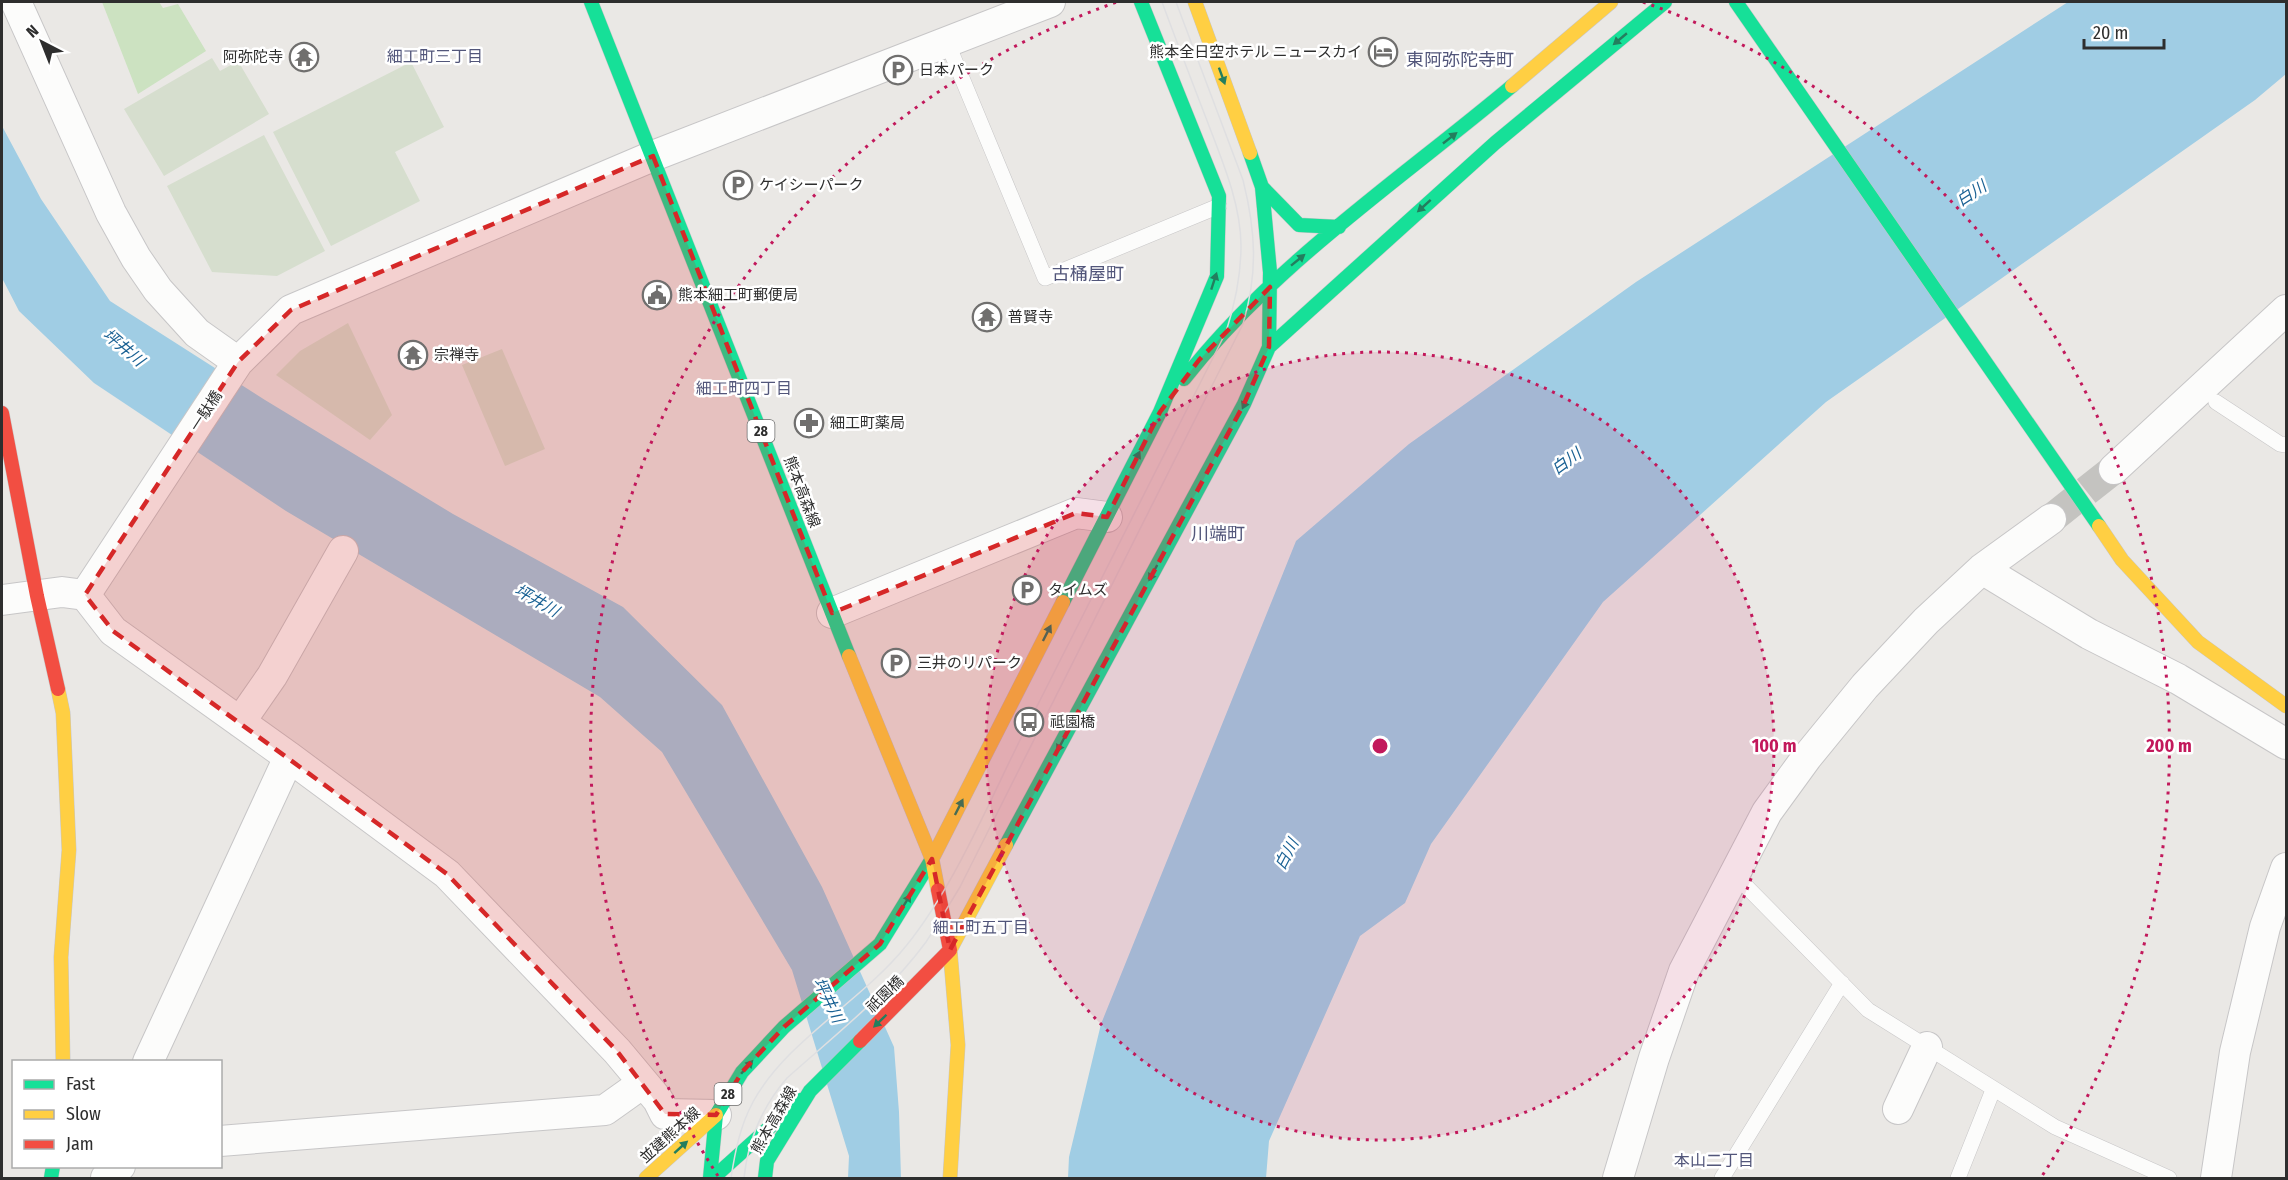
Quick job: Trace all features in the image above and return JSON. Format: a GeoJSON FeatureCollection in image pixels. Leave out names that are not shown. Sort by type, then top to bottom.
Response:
{"type":"FeatureCollection","features":[{"type":"Feature","properties":{"kind":"street"},"geometry":{"type":"LineString","coordinates":[[16,2],[111,213],[136,258],[158,290],[197,333],[237,362]]}},
{"type":"Feature","properties":{"kind":"street","name":"熊本高森線"},"geometry":{"type":"LineString","coordinates":[[591,2],[832,614],[932,859],[950,950],[958,1045],[950,1179]]}},
{"type":"Feature","properties":{"kind":"street","name":"一駄橋"},"geometry":{"type":"LineString","coordinates":[[84,595],[175,460],[237,362],[291,310],[653,156],[1050,2]]}},
{"type":"Feature","properties":{"kind":"street"},"geometry":{"type":"LineString","coordinates":[[932,859],[1160,412],[1217,276],[1219,196],[1142,2]]}},
{"type":"Feature","properties":{"kind":"street"},"geometry":{"type":"LineString","coordinates":[[950,950],[1244,404],[1269,347],[1270,287],[1262,187],[1195,2]]}},
{"type":"Feature","properties":{"kind":"street"},"geometry":{"type":"LineString","coordinates":[[1160,412],[1199,360],[1289,267],[1474,118],[1611,2]]}},
{"type":"Feature","properties":{"kind":"street"},"geometry":{"type":"LineString","coordinates":[[1269,347],[1495,143],[1665,2]]}},
{"type":"Feature","properties":{"kind":"street"},"geometry":{"type":"LineString","coordinates":[[1739,6],[2122,560],[2198,642],[2286,706]]}},
{"type":"Feature","properties":{"kind":"street"},"geometry":{"type":"LineString","coordinates":[[1262,187],[1299,225],[1339,226]]}},
{"type":"Feature","properties":{"kind":"street"},"geometry":{"type":"LineString","coordinates":[[2114,469],[2286,310]]}},
{"type":"Feature","properties":{"kind":"street"},"geometry":{"type":"LineString","coordinates":[[2,413],[37,596],[63,713],[69,850],[61,957],[63,1060]]}},
{"type":"Feature","properties":{"kind":"street"},"geometry":{"type":"LineString","coordinates":[[832,614],[1076,513],[1107,517]]}},
{"type":"Feature","properties":{"kind":"street"},"geometry":{"type":"LineString","coordinates":[[1621,1177],[1654,1058],[1684,971],[1767,812],[1864,686],[1926,621],[1982,569],[2051,519]]}},
{"type":"Feature","properties":{"kind":"street"},"geometry":{"type":"LineString","coordinates":[[240,722],[272,675],[343,551]]}},
{"type":"Feature","properties":{"kind":"street"},"geometry":{"type":"LineString","coordinates":[[1982,569],[2089,633],[2178,679],[2286,744]]}},
{"type":"Feature","properties":{"kind":"street"},"geometry":{"type":"LineString","coordinates":[[2,600],[62,592],[84,595],[113,631],[289,756],[447,874],[617,1051],[658,1100],[664,1114],[716,1115]]}},
{"type":"Feature","properties":{"kind":"street"},"geometry":{"type":"LineString","coordinates":[[149,1060],[289,756]]}},
{"type":"Feature","properties":{"kind":"street","name":"28"},"geometry":{"type":"LineString","coordinates":[[711,1179],[716,1115],[742,1072],[784,1027],[880,944],[932,859]]}},
{"type":"Feature","properties":{"kind":"street"},"geometry":{"type":"LineString","coordinates":[[2216,1179],[2235,1052],[2265,927],[2286,868]]}},
{"type":"Feature","properties":{"kind":"street","name":"祇園橋"},"geometry":{"type":"LineString","coordinates":[[815,1086],[950,950]]}},
{"type":"Feature","properties":{"kind":"street"},"geometry":{"type":"LineString","coordinates":[[1898,1108],[1927,1047]]}},
{"type":"Feature","properties":{"kind":"street"},"geometry":{"type":"LineString","coordinates":[[571,1112],[601,1096],[613,1068],[617,1051]]}},
{"type":"Feature","properties":{"kind":"street"},"geometry":{"type":"LineString","coordinates":[[222,1142],[605,1110],[643,1083]]}},
{"type":"Feature","properties":{"kind":"street"},"geometry":{"type":"LineString","coordinates":[[711,1179],[815,1086]]}},
{"type":"Feature","properties":{"kind":"street","name":"熊本高森線"},"geometry":{"type":"LineString","coordinates":[[765,1179],[767,1161],[815,1086]]}},
{"type":"Feature","properties":{"kind":"street","name":"並建熊本線"},"geometry":{"type":"LineString","coordinates":[[646,1179],[716,1115]]}},
{"type":"Feature","properties":{"kind":"street"},"geometry":{"type":"LineString","coordinates":[[106,1179],[119,1168]]}},
{"type":"Feature","properties":{"kind":"lane"},"geometry":{"type":"LineString","coordinates":[[947,42],[1045,278],[1219,206]]}},
{"type":"Feature","properties":{"kind":"lane"},"geometry":{"type":"LineString","coordinates":[[2216,402],[2280,444],[2286,445]]}},
{"type":"Feature","properties":{"kind":"lane"},"geometry":{"type":"LineString","coordinates":[[1735,874],[1868,1010],[2055,1127],[2169,1179]]}},
{"type":"Feature","properties":{"kind":"lane"},"geometry":{"type":"LineString","coordinates":[[1722,1179],[1842,983]]}},
{"type":"Feature","properties":{"kind":"lane"},"geometry":{"type":"LineString","coordinates":[[1958,1179],[1993,1089]]}},
{"type":"Feature","properties":{"kind":"highlighted area"},"geometry":{"type":"Polygon","coordinates":[[[653,156],[832,613],[1076,513],[1107,517],[1160,412],[1199,360],[1270,287],[1269,347],[1244,404],[950,950],[932,859],[880,944],[784,1027],[742,1072],[716,1115],[665,1114],[617,1051],[447,874],[113,631],[85,595],[238,362],[291,310],[653,156]]]}},
{"type":"Feature","properties":{"kind":"green space"},"geometry":{"type":"Polygon","coordinates":[[[102,2],[159,2],[163,8],[178,4],[206,51],[138,94],[102,2]]]}},
{"type":"Feature","properties":{"kind":"green space"},"geometry":{"type":"Polygon","coordinates":[[[212,58],[220,71],[238,61],[269,114],[164,176],[124,109],[212,58]]]}},
{"type":"Feature","properties":{"kind":"green space"},"geometry":{"type":"Polygon","coordinates":[[[411,62],[444,127],[395,152],[420,201],[331,246],[273,132],[411,62]]]}},
{"type":"Feature","properties":{"kind":"green space"},"geometry":{"type":"Polygon","coordinates":[[[264,135],[325,251],[277,276],[212,272],[167,186],[264,135]]]}},
{"type":"Feature","properties":{"kind":"green space"},"geometry":{"type":"Polygon","coordinates":[[[348,323],[392,415],[370,440],[276,375],[300,351],[348,323]]]}},
{"type":"Feature","properties":{"kind":"green space"},"geometry":{"type":"Polygon","coordinates":[[[502,349],[545,449],[505,466],[462,365],[502,349]]]}},
{"type":"Feature","properties":{"kind":"water","name":"白川"},"geometry":{"type":"Polygon","coordinates":[[[2068,2],[2286,2],[2286,74],[2255,100],[1826,402],[1603,602],[1431,844],[1405,903],[1360,936],[1269,1141],[1266,1178],[1068,1178],[1069,1157],[1101,1024],[1296,541],[1409,444],[1636,282],[2068,2]]]}},
{"type":"Feature","properties":{"kind":"water","name":"坪井川"},"geometry":{"type":"Polygon","coordinates":[[[2,126],[41,199],[110,301],[265,400],[453,514],[623,607],[722,705],[822,887],[894,1047],[901,1178],[848,1178],[849,1156],[792,970],[662,752],[600,697],[286,511],[94,383],[19,311],[2,278],[2,126]]]}},
{"type":"Feature","properties":{"kind":"tunnel"},"geometry":{"type":"LineString","coordinates":[[2051,519],[2114,469]]}},
{"type":"Feature","properties":{"kind":"tram line"},"geometry":{"type":"LineString","coordinates":[[731,1178],[741,1130],[753,1102],[767,1080],[804,1040],[888,966],[906,946],[941,896],[1226,332],[1239,279],[1241,246],[1238,213],[1224,165],[1162,2]]}},
{"type":"Feature","properties":{"kind":"tram line"},"geometry":{"type":"LineString","coordinates":[[744,1178],[753,1137],[763,1112],[778,1089],[787,1078],[895,979],[926,942],[960,887],[1243,324],[1253,270],[1251,217],[1243,180],[1176,2]]}},
{"type":"Feature","properties":{"kind":"traffic: fast"},"geometry":{"type":"LineString","coordinates":[[591,2],[849,656]]}},
{"type":"Feature","properties":{"kind":"traffic: fast"},"geometry":{"type":"LineString","coordinates":[[1063,602],[1160,412],[1217,276],[1219,196],[1141,2]]}},
{"type":"Feature","properties":{"kind":"traffic: fast"},"geometry":{"type":"LineString","coordinates":[[1269,347],[1495,143],[1665,2]]}},
{"type":"Feature","properties":{"kind":"traffic: fast"},"geometry":{"type":"LineString","coordinates":[[1736,2],[2099,526]]}},
{"type":"Feature","properties":{"kind":"traffic: fast"},"geometry":{"type":"LineString","coordinates":[[1184,379],[1220,337],[1298,260],[1512,86]]}},
{"type":"Feature","properties":{"kind":"traffic: fast"},"geometry":{"type":"LineString","coordinates":[[1006,845],[1244,404],[1269,347],[1270,272],[1262,187],[1250,153]]}},
{"type":"Feature","properties":{"kind":"traffic: fast"},"geometry":{"type":"LineString","coordinates":[[1262,187],[1299,225],[1339,227]]}},
{"type":"Feature","properties":{"kind":"traffic: fast"},"geometry":{"type":"LineString","coordinates":[[710,1178],[716,1115],[742,1072],[784,1027],[880,944],[932,859]]}},
{"type":"Feature","properties":{"kind":"traffic: fast"},"geometry":{"type":"LineString","coordinates":[[765,1178],[767,1161],[810,1091],[860,1041]]}},
{"type":"Feature","properties":{"kind":"traffic: fast"},"geometry":{"type":"LineString","coordinates":[[713,1178],[800,1100]]}},
{"type":"Feature","properties":{"kind":"traffic: fast"},"geometry":{"type":"LineString","coordinates":[[51,1178],[53,1168]]}},
{"type":"Feature","properties":{"kind":"traffic: slow"},"geometry":{"type":"LineString","coordinates":[[1195,2],[1250,153]]}},
{"type":"Feature","properties":{"kind":"traffic: slow"},"geometry":{"type":"LineString","coordinates":[[1512,86],[1611,2]]}},
{"type":"Feature","properties":{"kind":"traffic: slow"},"geometry":{"type":"LineString","coordinates":[[2099,526],[2122,560],[2198,642],[2286,706]]}},
{"type":"Feature","properties":{"kind":"traffic: slow"},"geometry":{"type":"LineString","coordinates":[[932,859],[1063,602]]}},
{"type":"Feature","properties":{"kind":"traffic: slow"},"geometry":{"type":"LineString","coordinates":[[849,656],[932,859],[938,890]]}},
{"type":"Feature","properties":{"kind":"traffic: slow"},"geometry":{"type":"LineString","coordinates":[[58,689],[63,713],[69,850],[61,957],[63,1060]]}},
{"type":"Feature","properties":{"kind":"traffic: slow"},"geometry":{"type":"LineString","coordinates":[[950,1178],[958,1045],[950,950],[1006,845]]}},
{"type":"Feature","properties":{"kind":"traffic: slow"},"geometry":{"type":"LineString","coordinates":[[646,1178],[716,1115]]}},
{"type":"Feature","properties":{"kind":"traffic: jam"},"geometry":{"type":"LineString","coordinates":[[2,413],[37,596],[58,689]]}},
{"type":"Feature","properties":{"kind":"traffic: jam"},"geometry":{"type":"LineString","coordinates":[[860,1041],[950,950],[938,890]]}},
{"type":"Feature","properties":{"kind":"place","name":"熊本全日空ホテル ニュースカイ"},"geometry":{"type":"Point","coordinates":[1383,52]}},
{"type":"Feature","properties":{"kind":"place","name":"阿弥陀寺"},"geometry":{"type":"Point","coordinates":[304,57]}},
{"type":"Feature","properties":{"kind":"place","name":"日本パーク"},"geometry":{"type":"Point","coordinates":[898,70]}},
{"type":"Feature","properties":{"kind":"place","name":"ケイシーパーク"},"geometry":{"type":"Point","coordinates":[738,185]}},
{"type":"Feature","properties":{"kind":"place","name":"熊本細工町郵便局"},"geometry":{"type":"Point","coordinates":[657,295]}},
{"type":"Feature","properties":{"kind":"place","name":"普賢寺"},"geometry":{"type":"Point","coordinates":[987,317]}},
{"type":"Feature","properties":{"kind":"place","name":"宗禅寺"},"geometry":{"type":"Point","coordinates":[413,355]}},
{"type":"Feature","properties":{"kind":"place","name":"細工町薬局"},"geometry":{"type":"Point","coordinates":[809,423]}},
{"type":"Feature","properties":{"kind":"place","name":"タイムズ"},"geometry":{"type":"Point","coordinates":[1027,590]}},
{"type":"Feature","properties":{"kind":"place","name":"三井のリパーク"},"geometry":{"type":"Point","coordinates":[896,663]}},
{"type":"Feature","properties":{"kind":"place","name":"祗園橋"},"geometry":{"type":"Point","coordinates":[1029,722]}},
{"type":"Feature","properties":{"kind":"district","name":"細工町三丁目"},"geometry":{"type":"Point","coordinates":[435,56]}},
{"type":"Feature","properties":{"kind":"district","name":"東阿弥陀寺町"},"geometry":{"type":"Point","coordinates":[1460,60]}},
{"type":"Feature","properties":{"kind":"district","name":"古桶屋町"},"geometry":{"type":"Point","coordinates":[1088,274]}},
{"type":"Feature","properties":{"kind":"district","name":"細工町四丁目"},"geometry":{"type":"Point","coordinates":[744,388]}},
{"type":"Feature","properties":{"kind":"district","name":"川端町"},"geometry":{"type":"Point","coordinates":[1218,534]}},
{"type":"Feature","properties":{"kind":"district","name":"細工町五丁目"},"geometry":{"type":"Point","coordinates":[981,927]}},
{"type":"Feature","properties":{"kind":"district","name":"本山二丁目"},"geometry":{"type":"Point","coordinates":[1714,1160]}}]}
